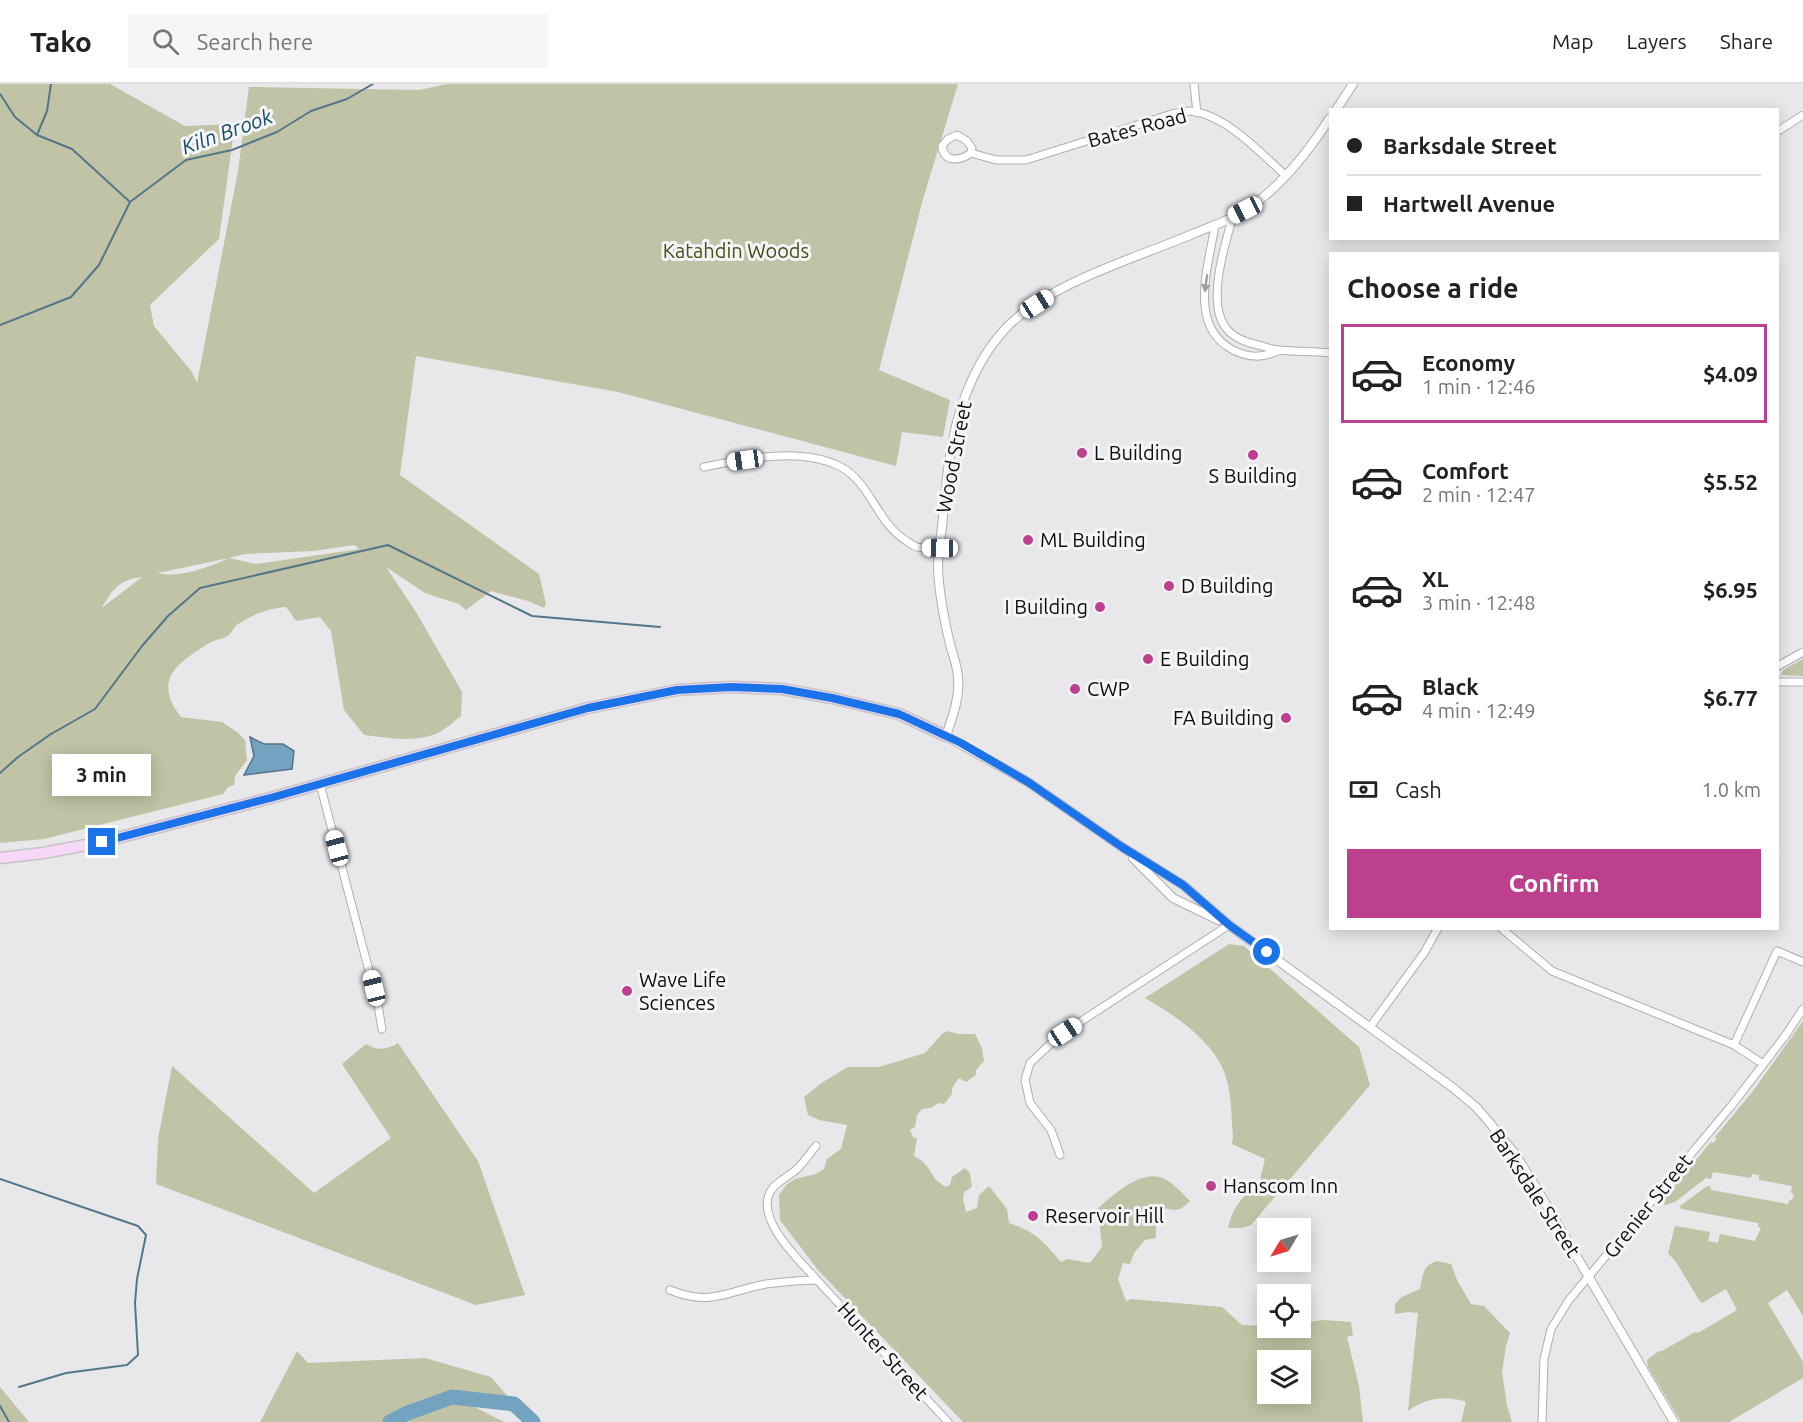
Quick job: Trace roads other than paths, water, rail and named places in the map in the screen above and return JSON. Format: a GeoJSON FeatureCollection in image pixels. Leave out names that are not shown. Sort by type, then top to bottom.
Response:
{"type":"FeatureCollection","features":[{"type":"Feature","properties":{"kind":"main road"},"geometry":{"type":"LineString","coordinates":[[0,858],[102,842],[320,784],[588,708],[677,690],[731,687],[782,689],[899,714],[946,736]]}},
{"type":"Feature","properties":{"kind":"street"},"geometry":{"type":"LineString","coordinates":[[1194,84],[1197,113]]}},
{"type":"Feature","properties":{"kind":"street"},"geometry":{"type":"LineString","coordinates":[[1337,108],[1353,84]]}},
{"type":"Feature","properties":{"kind":"street","name":"Bates Road"},"geometry":{"type":"LineString","coordinates":[[971,153],[996,160],[1026,160],[1172,114],[1189,111],[1217,119],[1286,176]]}},
{"type":"Feature","properties":{"kind":"street"},"geometry":{"type":"LineString","coordinates":[[1779,129],[1803,115]]}},
{"type":"Feature","properties":{"kind":"street","name":"Wood Street"},"geometry":{"type":"LineString","coordinates":[[946,736],[955,709],[958,680],[945,624],[938,567],[948,472],[959,413],[967,391],[981,365],[1006,328],[1025,312],[1073,284],[1215,225],[1245,210],[1286,176],[1329,119]]}},
{"type":"Feature","properties":{"kind":"street"},"geometry":{"type":"LineString","coordinates":[[1233,216],[1218,280],[1219,314],[1226,328],[1237,338],[1252,344],[1279,350],[1329,352]]}},
{"type":"Feature","properties":{"kind":"street"},"geometry":{"type":"LineString","coordinates":[[1215,225],[1204,288],[1204,309],[1210,325],[1217,337],[1230,348],[1243,354],[1258,357],[1279,350]]}},
{"type":"Feature","properties":{"kind":"street"},"geometry":{"type":"LineString","coordinates":[[704,467],[778,456],[816,459],[839,466],[856,478],[881,517],[896,534],[916,547],[940,548]]}},
{"type":"Feature","properties":{"kind":"street"},"geometry":{"type":"LineString","coordinates":[[1779,665],[1803,652]]}},
{"type":"Feature","properties":{"kind":"street"},"geometry":{"type":"LineString","coordinates":[[1779,682],[1803,682]]}},
{"type":"Feature","properties":{"kind":"street"},"geometry":{"type":"LineString","coordinates":[[946,736],[1028,782],[1122,847]]}},
{"type":"Feature","properties":{"kind":"street"},"geometry":{"type":"LineString","coordinates":[[320,784],[382,1029]]}},
{"type":"Feature","properties":{"kind":"street","name":"Barksdale Street"},"geometry":{"type":"LineString","coordinates":[[1122,847],[1183,885],[1229,925],[1452,1087],[1476,1107],[1515,1154],[1674,1422]]}},
{"type":"Feature","properties":{"kind":"street","name":"Barksdale Street"},"geometry":{"type":"LineString","coordinates":[[1122,847],[1173,898],[1229,925]]}},
{"type":"Feature","properties":{"kind":"street"},"geometry":{"type":"LineString","coordinates":[[1060,1155],[1051,1131],[1030,1102],[1025,1080],[1030,1063],[1060,1035],[1229,925]]}},
{"type":"Feature","properties":{"kind":"street"},"geometry":{"type":"LineString","coordinates":[[1370,1027],[1424,953],[1437,930]]}},
{"type":"Feature","properties":{"kind":"street"},"geometry":{"type":"LineString","coordinates":[[1503,930],[1552,971],[1734,1045],[1763,1064]]}},
{"type":"Feature","properties":{"kind":"street"},"geometry":{"type":"LineString","coordinates":[[1734,1045],[1777,951],[1803,962]]}},
{"type":"Feature","properties":{"kind":"street","name":"Grenier Street"},"geometry":{"type":"LineString","coordinates":[[1542,1422],[1544,1359],[1551,1329],[1569,1300],[1589,1279],[1763,1064],[1803,1009]]}},
{"type":"Feature","properties":{"kind":"street","name":"Hunter Street"},"geometry":{"type":"LineString","coordinates":[[816,1146],[797,1168],[771,1190],[767,1207],[775,1230],[795,1256],[948,1422]]}},
{"type":"Feature","properties":{"kind":"street"},"geometry":{"type":"LineString","coordinates":[[670,1290],[687,1297],[721,1297],[764,1285],[817,1280]]}},
{"type":"Feature","properties":{"kind":"water"},"geometry":{"type":"Polygon","coordinates":[[[250,737],[264,744],[283,744],[294,751],[292,769],[244,775],[254,756],[250,737]]]}},
{"type":"Feature","properties":{"kind":"waterway","name":"Kiln Brook"},"geometry":{"type":"LineString","coordinates":[[37,135],[47,111],[51,84]]}},
{"type":"Feature","properties":{"kind":"waterway","name":"Kiln Brook"},"geometry":{"type":"LineString","coordinates":[[130,202],[186,160],[232,150],[277,132],[311,111],[347,99],[373,84]]}},
{"type":"Feature","properties":{"kind":"waterway","name":"Kiln Brook"},"geometry":{"type":"LineString","coordinates":[[0,94],[15,117],[37,135],[72,149],[130,202],[99,265],[71,297],[0,325]]}},
{"type":"Feature","properties":{"kind":"waterway"},"geometry":{"type":"LineString","coordinates":[[0,773],[51,734],[95,709],[142,646],[168,616],[200,588],[388,545],[532,616],[660,627]]}},
{"type":"Feature","properties":{"kind":"waterway"},"geometry":{"type":"LineString","coordinates":[[0,1179],[138,1226],[146,1235],[137,1279],[135,1303],[138,1355],[127,1365],[66,1373],[19,1387]]}},
{"type":"Feature","properties":{"kind":"waterway"},"geometry":{"type":"LineString","coordinates":[[390,1422],[405,1414],[452,1397],[514,1404],[533,1422]]}},
{"type":"Feature","properties":{"kind":"waterway","name":"Kiln Brook"},"geometry":{"type":"LineString","coordinates":[[0,1406],[9,1422]]}},
{"type":"Feature","properties":{"kind":"place","name":"L Building"},"geometry":{"type":"Point","coordinates":[1082,453]}},
{"type":"Feature","properties":{"kind":"place","name":"S Building"},"geometry":{"type":"Point","coordinates":[1253,455]}},
{"type":"Feature","properties":{"kind":"place","name":"ML Building"},"geometry":{"type":"Point","coordinates":[1028,540]}},
{"type":"Feature","properties":{"kind":"place","name":"D Building"},"geometry":{"type":"Point","coordinates":[1169,586]}},
{"type":"Feature","properties":{"kind":"place","name":"I Building"},"geometry":{"type":"Point","coordinates":[1100,607]}},
{"type":"Feature","properties":{"kind":"place","name":"E Building"},"geometry":{"type":"Point","coordinates":[1148,659]}},
{"type":"Feature","properties":{"kind":"place","name":"CWP"},"geometry":{"type":"Point","coordinates":[1075,689]}},
{"type":"Feature","properties":{"kind":"place","name":"FA Building"},"geometry":{"type":"Point","coordinates":[1286,718]}},
{"type":"Feature","properties":{"kind":"place","name":"Wave Life Sciences"},"geometry":{"type":"Point","coordinates":[627,991]}},
{"type":"Feature","properties":{"kind":"place","name":"Hanscom Inn"},"geometry":{"type":"Point","coordinates":[1211,1186]}},
{"type":"Feature","properties":{"kind":"place","name":"Reservoir Hill"},"geometry":{"type":"Point","coordinates":[1033,1216]}},
{"type":"Feature","properties":{"kind":"park label","name":"Katahdin Woods"},"geometry":{"type":"Point","coordinates":[736,251]}}]}
